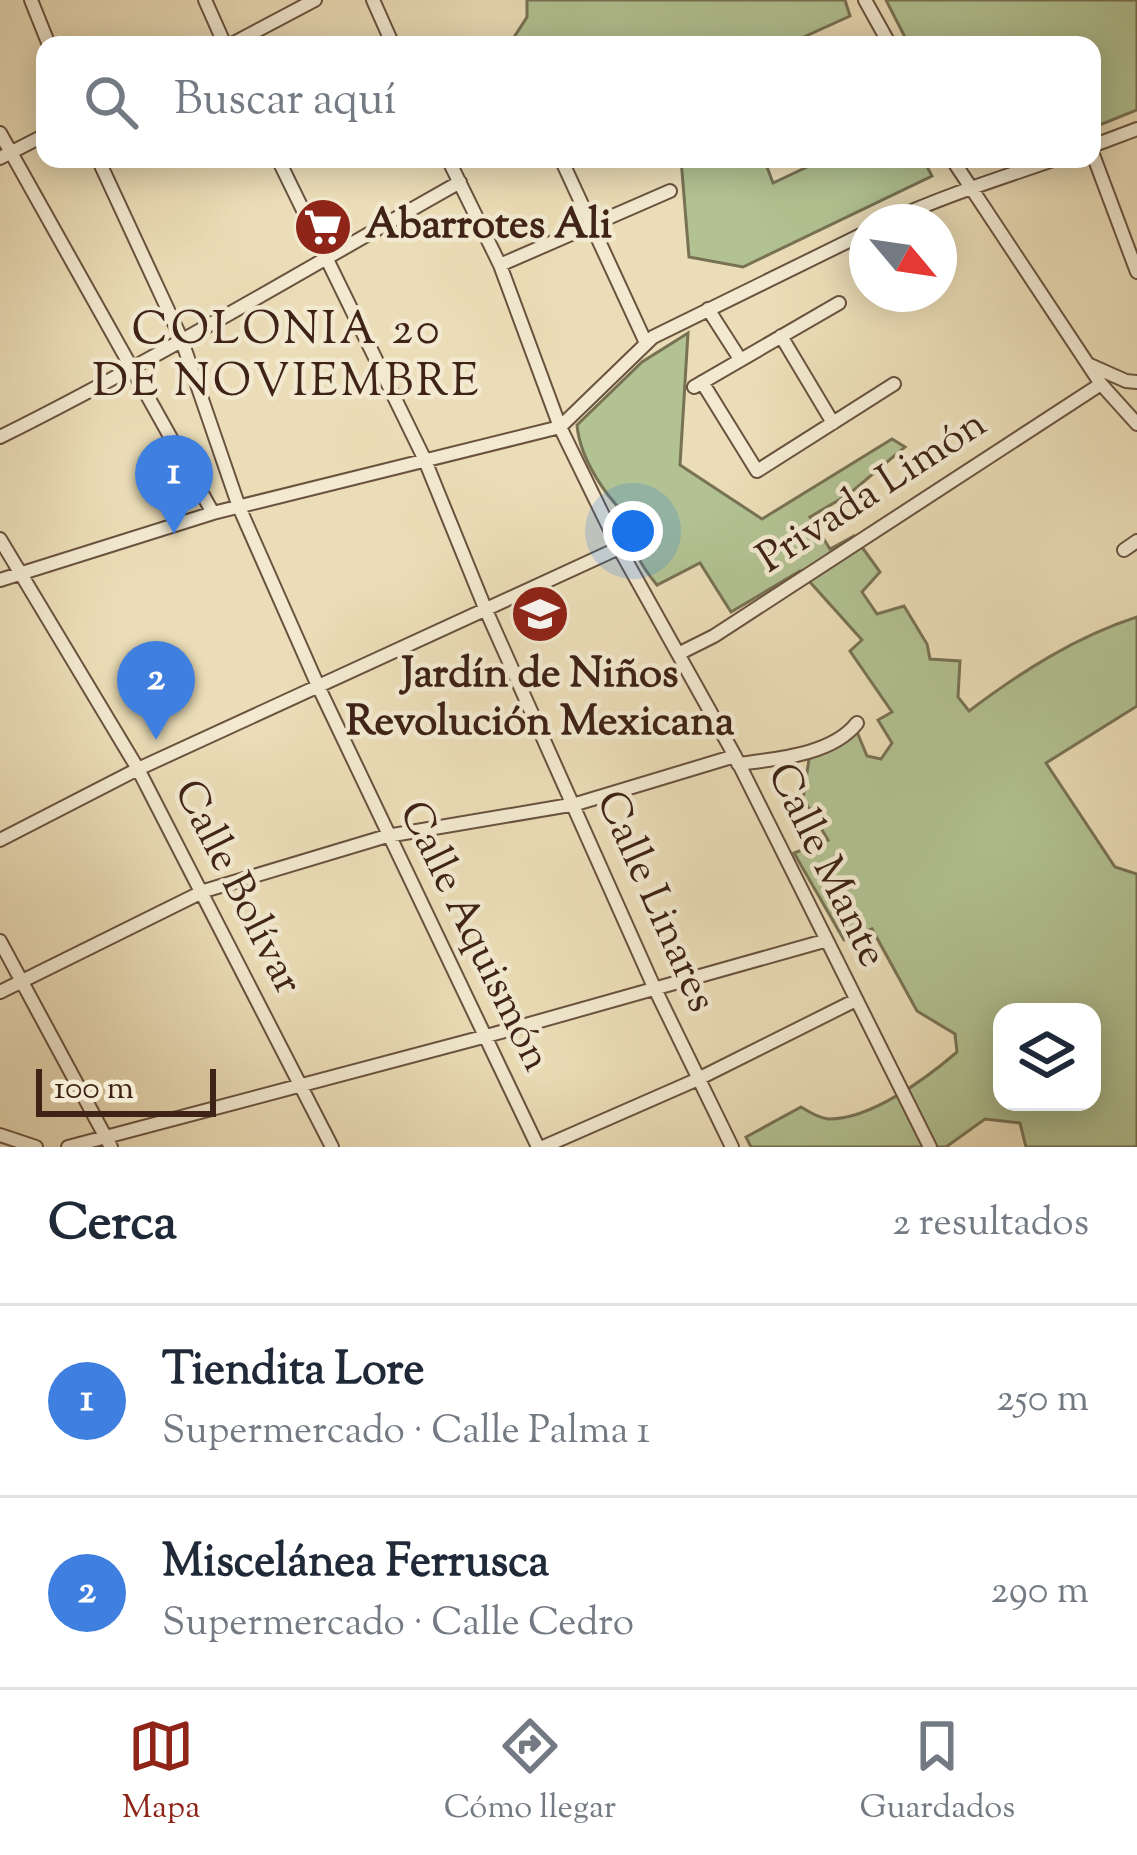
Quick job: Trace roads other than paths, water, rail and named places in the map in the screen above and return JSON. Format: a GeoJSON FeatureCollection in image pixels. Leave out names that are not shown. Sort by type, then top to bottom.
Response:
{"type":"FeatureCollection","features":[{"type":"Feature","properties":{"kind":"street"},"geometry":{"type":"LineString","coordinates":[[31,0],[45,36]]}},
{"type":"Feature","properties":{"kind":"street"},"geometry":{"type":"LineString","coordinates":[[205,0],[223,36]]}},
{"type":"Feature","properties":{"kind":"street"},"geometry":{"type":"LineString","coordinates":[[245,36],[315,0]]}},
{"type":"Feature","properties":{"kind":"street"},"geometry":{"type":"LineString","coordinates":[[374,0],[389,36]]}},
{"type":"Feature","properties":{"kind":"street"},"geometry":{"type":"LineString","coordinates":[[865,0],[885,36]]}},
{"type":"Feature","properties":{"kind":"street"},"geometry":{"type":"LineString","coordinates":[[1101,145],[1137,129]]}},
{"type":"Feature","properties":{"kind":"street"},"geometry":{"type":"LineString","coordinates":[[0,133],[6,155],[213,513]]}},
{"type":"Feature","properties":{"kind":"street"},"geometry":{"type":"LineString","coordinates":[[6,155],[36,140]]}},
{"type":"Feature","properties":{"kind":"street","name":"Calle Aquismón"},"geometry":{"type":"LineString","coordinates":[[102,168],[181,338],[239,507],[319,688],[541,1147]]}},
{"type":"Feature","properties":{"kind":"street","name":"Calle Linares"},"geometry":{"type":"LineString","coordinates":[[282,168],[424,458],[485,608],[654,987],[732,1147]]}},
{"type":"Feature","properties":{"kind":"street","name":"Calle Mante"},"geometry":{"type":"LineString","coordinates":[[453,168],[500,265],[560,427],[619,548],[737,760],[930,1147]]}},
{"type":"Feature","properties":{"kind":"street"},"geometry":{"type":"LineString","coordinates":[[565,168],[646,343]]}},
{"type":"Feature","properties":{"kind":"street"},"geometry":{"type":"LineString","coordinates":[[957,168],[1101,384],[1135,422]]}},
{"type":"Feature","properties":{"kind":"street"},"geometry":{"type":"LineString","coordinates":[[927,204],[1031,168]]}},
{"type":"Feature","properties":{"kind":"street"},"geometry":{"type":"LineString","coordinates":[[1099,168],[1137,272]]}},
{"type":"Feature","properties":{"kind":"street"},"geometry":{"type":"LineString","coordinates":[[0,437],[132,371],[181,338],[460,182]]}},
{"type":"Feature","properties":{"kind":"street"},"geometry":{"type":"LineString","coordinates":[[500,265],[670,191]]}},
{"type":"Feature","properties":{"kind":"street"},"geometry":{"type":"LineString","coordinates":[[0,580],[213,513],[560,427],[646,343],[849,241]]}},
{"type":"Feature","properties":{"kind":"street"},"geometry":{"type":"LineString","coordinates":[[839,303],[698,385],[758,471],[894,384]]}},
{"type":"Feature","properties":{"kind":"street"},"geometry":{"type":"LineString","coordinates":[[708,309],[740,359]]}},
{"type":"Feature","properties":{"kind":"street"},"geometry":{"type":"LineString","coordinates":[[781,336],[833,422]]}},
{"type":"Feature","properties":{"kind":"street"},"geometry":{"type":"LineString","coordinates":[[1088,364],[1137,382]]}},
{"type":"Feature","properties":{"kind":"street","name":"Privada Limón"},"geometry":{"type":"LineString","coordinates":[[678,654],[714,636],[1101,384]]}},
{"type":"Feature","properties":{"kind":"street"},"geometry":{"type":"LineString","coordinates":[[1135,422],[1137,403]]}},
{"type":"Feature","properties":{"kind":"street","name":"Calle Bolívar"},"geometry":{"type":"LineString","coordinates":[[0,539],[138,769],[332,1147]]}},
{"type":"Feature","properties":{"kind":"street"},"geometry":{"type":"LineString","coordinates":[[1124,550],[1137,541]]}},
{"type":"Feature","properties":{"kind":"street"},"geometry":{"type":"LineString","coordinates":[[0,840],[138,769],[619,548]]}},
{"type":"Feature","properties":{"kind":"street"},"geometry":{"type":"LineString","coordinates":[[0,992],[204,891],[387,836],[576,804],[737,760],[810,750],[850,732],[857,723]]}},
{"type":"Feature","properties":{"kind":"street"},"geometry":{"type":"LineString","coordinates":[[0,941],[109,1142]]}},
{"type":"Feature","properties":{"kind":"street"},"geometry":{"type":"LineString","coordinates":[[68,1147],[109,1142],[824,941]]}},
{"type":"Feature","properties":{"kind":"street"},"geometry":{"type":"LineString","coordinates":[[541,1147],[696,1080],[854,1001]]}},
{"type":"Feature","properties":{"kind":"street"},"geometry":{"type":"LineString","coordinates":[[0,1135],[31,1146]]}},
{"type":"Feature","properties":{"kind":"place","name":"Abarrotes Ali"},"geometry":{"type":"Point","coordinates":[323,227]}},
{"type":"Feature","properties":{"kind":"place","name":"Tiendita Lore"},"geometry":{"type":"Point","coordinates":[174,534]}},
{"type":"Feature","properties":{"kind":"place","name":"Jardín de Niños Revolución Mexicana"},"geometry":{"type":"Point","coordinates":[540,614]}},
{"type":"Feature","properties":{"kind":"place","name":"Miscelánea Ferrusca"},"geometry":{"type":"Point","coordinates":[156,740]}},
{"type":"Feature","properties":{"kind":"district","name":"COLONIA 20 DE NOVIEMBRE"},"geometry":{"type":"Point","coordinates":[287,358]}}]}
